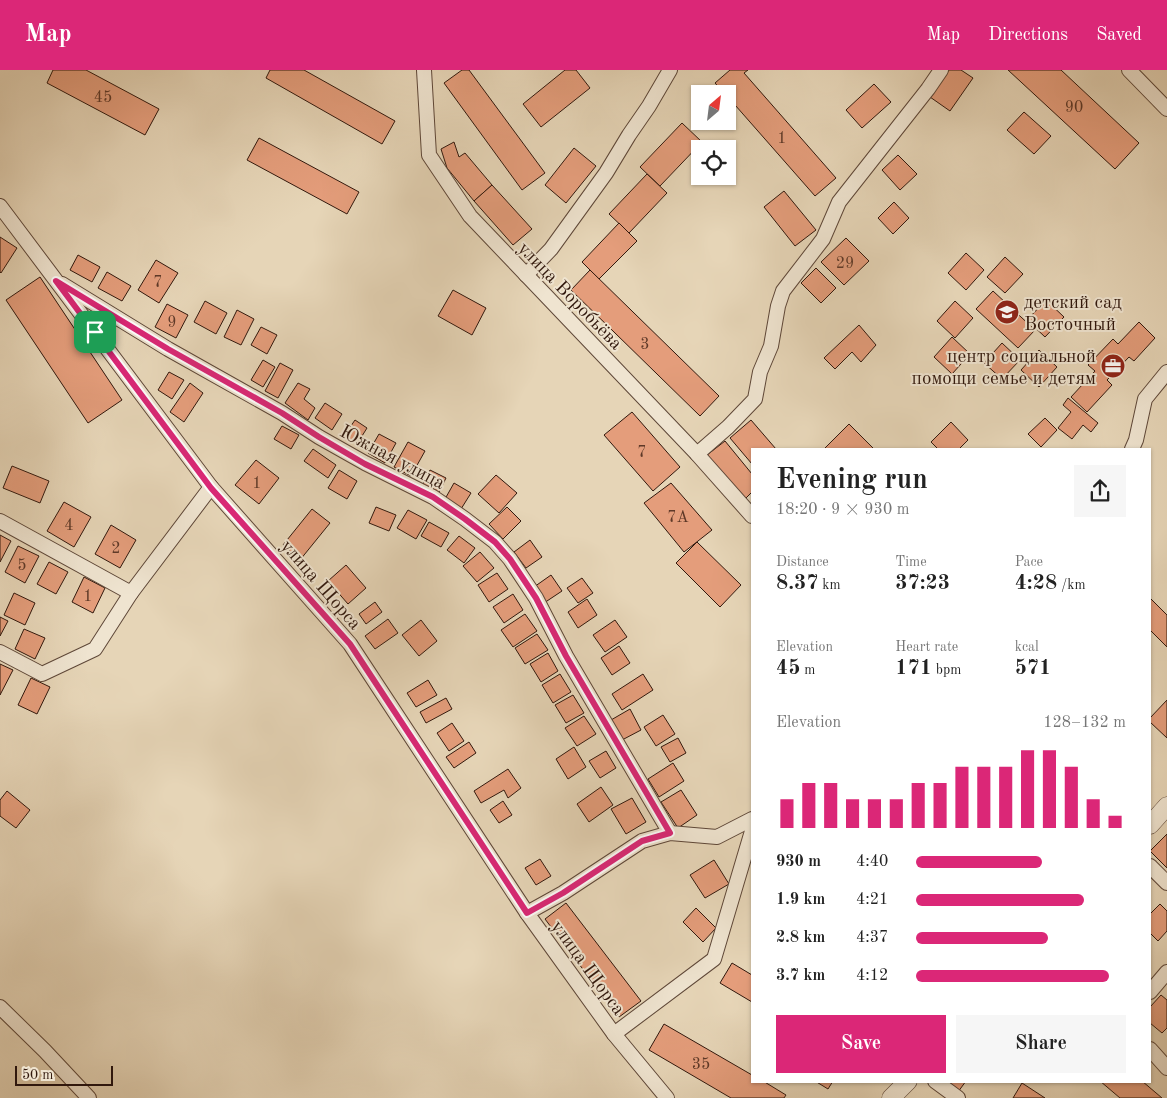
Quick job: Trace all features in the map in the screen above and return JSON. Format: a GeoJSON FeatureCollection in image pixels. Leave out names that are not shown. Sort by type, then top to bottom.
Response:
{"type":"FeatureCollection","features":[{"type":"Feature","properties":{"kind":"street","name":"улица Воробьёва"},"geometry":{"type":"LineString","coordinates":[[424,70],[429,155],[470,216],[696,454],[751,515]]}},
{"type":"Feature","properties":{"kind":"street"},"geometry":{"type":"LineString","coordinates":[[526,274],[551,249],[606,173],[650,106],[670,70]]}},
{"type":"Feature","properties":{"kind":"street"},"geometry":{"type":"LineString","coordinates":[[696,454],[728,427],[755,399],[760,372],[771,346],[778,306],[783,292],[823,239],[839,202],[941,70]]}},
{"type":"Feature","properties":{"kind":"street"},"geometry":{"type":"LineString","coordinates":[[1130,70],[1167,109]]}},
{"type":"Feature","properties":{"kind":"street","name":"улица Щорса"},"geometry":{"type":"LineString","coordinates":[[0,206],[211,488],[350,644],[527,913],[614,1034],[667,1098]]}},
{"type":"Feature","properties":{"kind":"street","name":"Южная улица"},"geometry":{"type":"LineString","coordinates":[[56,281],[168,349],[282,413],[365,464],[433,497],[495,542],[510,559],[536,598],[566,656],[670,833]]}},
{"type":"Feature","properties":{"kind":"street"},"geometry":{"type":"LineString","coordinates":[[1132,448],[1145,399],[1167,372]]}},
{"type":"Feature","properties":{"kind":"street"},"geometry":{"type":"LineString","coordinates":[[0,652],[42,674],[95,649],[131,593],[211,488]]}},
{"type":"Feature","properties":{"kind":"street"},"geometry":{"type":"LineString","coordinates":[[0,521],[131,593]]}},
{"type":"Feature","properties":{"kind":"street"},"geometry":{"type":"LineString","coordinates":[[1151,823],[1167,806]]}},
{"type":"Feature","properties":{"kind":"street"},"geometry":{"type":"LineString","coordinates":[[527,913],[563,893],[642,841],[670,833],[717,837],[751,820]]}},
{"type":"Feature","properties":{"kind":"street"},"geometry":{"type":"LineString","coordinates":[[614,1034],[714,959],[751,834]]}},
{"type":"Feature","properties":{"kind":"street"},"geometry":{"type":"LineString","coordinates":[[1151,867],[1167,883]]}},
{"type":"Feature","properties":{"kind":"street"},"geometry":{"type":"LineString","coordinates":[[1151,991],[1167,972]]}},
{"type":"Feature","properties":{"kind":"street"},"geometry":{"type":"LineString","coordinates":[[0,1006],[89,1098]]}},
{"type":"Feature","properties":{"kind":"street"},"geometry":{"type":"LineString","coordinates":[[1151,1050],[1167,1068]]}},
{"type":"Feature","properties":{"kind":"street"},"geometry":{"type":"LineString","coordinates":[[891,1098],[906,1083]]}},
{"type":"Feature","properties":{"kind":"street"},"geometry":{"type":"LineString","coordinates":[[938,1083],[958,1098]]}},
{"type":"Feature","properties":{"kind":"building"},"geometry":{"type":"Polygon","coordinates":[[[53,70],[86,70],[159,109],[145,135],[47,83],[53,70]]]}},
{"type":"Feature","properties":{"kind":"building"},"geometry":{"type":"Polygon","coordinates":[[[270,70],[304,70],[395,121],[382,144],[266,78],[270,70]]]}},
{"type":"Feature","properties":{"kind":"building"},"geometry":{"type":"Polygon","coordinates":[[[462,70],[469,70],[545,173],[522,190],[444,83],[462,70]]]}},
{"type":"Feature","properties":{"kind":"building"},"geometry":{"type":"Polygon","coordinates":[[[565,70],[576,70],[590,88],[541,127],[523,104],[565,70]]]}},
{"type":"Feature","properties":{"kind":"building"},"geometry":{"type":"Polygon","coordinates":[[[730,70],[748,70],[744,73],[836,178],[815,196],[736,106],[736,85],[717,85],[715,83],[730,70]]]}},
{"type":"Feature","properties":{"kind":"building"},"geometry":{"type":"Polygon","coordinates":[[[949,70],[961,70],[973,78],[950,111],[930,97],[949,70]]]}},
{"type":"Feature","properties":{"kind":"building"},"geometry":{"type":"Polygon","coordinates":[[[1008,70],[1061,70],[1139,143],[1115,169],[1008,70]]]}},
{"type":"Feature","properties":{"kind":"building"},"geometry":{"type":"Polygon","coordinates":[[[874,84],[891,102],[862,128],[846,110],[874,84]]]}},
{"type":"Feature","properties":{"kind":"building"},"geometry":{"type":"Polygon","coordinates":[[[1024,112],[1051,136],[1034,154],[1007,130],[1024,112]]]}},
{"type":"Feature","properties":{"kind":"building"},"geometry":{"type":"Polygon","coordinates":[[[682,123],[700,140],[691,140],[691,154],[660,186],[640,167],[682,123]]]}},
{"type":"Feature","properties":{"kind":"building"},"geometry":{"type":"Polygon","coordinates":[[[259,138],[359,192],[347,214],[247,160],[259,138]]]}},
{"type":"Feature","properties":{"kind":"building"},"geometry":{"type":"Polygon","coordinates":[[[454,142],[459,157],[465,153],[492,185],[474,201],[447,168],[441,149],[454,142]]]}},
{"type":"Feature","properties":{"kind":"building"},"geometry":{"type":"Polygon","coordinates":[[[574,148],[596,166],[566,203],[545,185],[574,148]]]}},
{"type":"Feature","properties":{"kind":"building"},"geometry":{"type":"Polygon","coordinates":[[[898,155],[917,174],[900,190],[882,170],[898,155]]]}},
{"type":"Feature","properties":{"kind":"building"},"geometry":{"type":"Polygon","coordinates":[[[647,174],[667,193],[629,233],[609,214],[647,174]]]}},
{"type":"Feature","properties":{"kind":"building"},"geometry":{"type":"Polygon","coordinates":[[[492,185],[532,229],[513,245],[474,201],[492,185]]]}},
{"type":"Feature","properties":{"kind":"building"},"geometry":{"type":"Polygon","coordinates":[[[784,191],[816,230],[795,246],[764,207],[784,191]]]}},
{"type":"Feature","properties":{"kind":"building"},"geometry":{"type":"Polygon","coordinates":[[[894,202],[909,218],[893,234],[878,218],[894,202]]]}},
{"type":"Feature","properties":{"kind":"building"},"geometry":{"type":"Polygon","coordinates":[[[619,223],[637,241],[599,279],[582,262],[619,223]]]}},
{"type":"Feature","properties":{"kind":"building"},"geometry":{"type":"Polygon","coordinates":[[[0,237],[17,248],[1,273],[0,272],[0,237]]]}},
{"type":"Feature","properties":{"kind":"building"},"geometry":{"type":"Polygon","coordinates":[[[846,238],[869,261],[844,285],[821,262],[846,238]]]}},
{"type":"Feature","properties":{"kind":"building"},"geometry":{"type":"Polygon","coordinates":[[[966,253],[984,270],[966,290],[948,273],[966,253]]]}},
{"type":"Feature","properties":{"kind":"building"},"geometry":{"type":"Polygon","coordinates":[[[78,255],[100,267],[92,282],[70,270],[78,255]]]}},
{"type":"Feature","properties":{"kind":"building"},"geometry":{"type":"Polygon","coordinates":[[[1005,257],[1023,274],[1005,293],[987,277],[1005,257]]]}},
{"type":"Feature","properties":{"kind":"building"},"geometry":{"type":"Polygon","coordinates":[[[156,260],[178,273],[159,303],[138,290],[156,260]]]}},
{"type":"Feature","properties":{"kind":"building"},"geometry":{"type":"Polygon","coordinates":[[[816,268],[836,288],[821,303],[801,283],[816,268]]]}},
{"type":"Feature","properties":{"kind":"building"},"geometry":{"type":"Polygon","coordinates":[[[590,270],[719,396],[700,416],[571,290],[590,270]]]}},
{"type":"Feature","properties":{"kind":"building"},"geometry":{"type":"Polygon","coordinates":[[[107,272],[131,286],[122,301],[98,288],[107,272]]]}},
{"type":"Feature","properties":{"kind":"building"},"geometry":{"type":"Polygon","coordinates":[[[40,277],[122,400],[88,423],[6,300],[40,277]]]}},
{"type":"Feature","properties":{"kind":"building"},"geometry":{"type":"Polygon","coordinates":[[[453,290],[486,308],[472,335],[438,316],[453,290]]]}},
{"type":"Feature","properties":{"kind":"building"},"geometry":{"type":"Polygon","coordinates":[[[993,291],[1035,330],[1018,348],[976,309],[993,291]]]}},
{"type":"Feature","properties":{"kind":"building"},"geometry":{"type":"Polygon","coordinates":[[[1046,300],[1064,317],[1045,337],[1027,320],[1046,300]]]}},
{"type":"Feature","properties":{"kind":"building"},"geometry":{"type":"Polygon","coordinates":[[[205,301],[227,313],[216,334],[194,322],[205,301]]]}},
{"type":"Feature","properties":{"kind":"building"},"geometry":{"type":"Polygon","coordinates":[[[955,301],[973,318],[955,338],[937,321],[955,301]]]}},
{"type":"Feature","properties":{"kind":"building"},"geometry":{"type":"Polygon","coordinates":[[[167,304],[188,315],[176,338],[155,327],[167,304]]]}},
{"type":"Feature","properties":{"kind":"building"},"geometry":{"type":"Polygon","coordinates":[[[237,310],[254,319],[241,345],[224,337],[237,310]]]}},
{"type":"Feature","properties":{"kind":"building"},"geometry":{"type":"Polygon","coordinates":[[[1139,322],[1155,338],[1134,361],[1129,357],[1107,380],[1112,385],[1087,412],[1071,397],[1095,371],[1088,365],[1113,339],[1118,344],[1139,322]]]}},
{"type":"Feature","properties":{"kind":"building"},"geometry":{"type":"Polygon","coordinates":[[[859,325],[876,345],[861,362],[852,352],[835,369],[824,358],[859,325]]]}},
{"type":"Feature","properties":{"kind":"building"},"geometry":{"type":"Polygon","coordinates":[[[261,327],[277,335],[267,354],[251,345],[261,327]]]}},
{"type":"Feature","properties":{"kind":"building"},"geometry":{"type":"Polygon","coordinates":[[[952,337],[970,354],[952,374],[934,357],[952,337]]]}},
{"type":"Feature","properties":{"kind":"building"},"geometry":{"type":"Polygon","coordinates":[[[1002,343],[1020,360],[1002,379],[984,363],[1002,343]]]}},
{"type":"Feature","properties":{"kind":"building"},"geometry":{"type":"Polygon","coordinates":[[[1039,350],[1057,367],[1039,387],[1021,370],[1039,350]]]}},
{"type":"Feature","properties":{"kind":"building"},"geometry":{"type":"Polygon","coordinates":[[[263,360],[275,367],[263,387],[251,380],[263,360]]]}},
{"type":"Feature","properties":{"kind":"building"},"geometry":{"type":"Polygon","coordinates":[[[280,363],[293,370],[278,398],[265,391],[280,363]]]}},
{"type":"Feature","properties":{"kind":"building"},"geometry":{"type":"Polygon","coordinates":[[[169,372],[184,380],[172,399],[158,390],[169,372]]]}},
{"type":"Feature","properties":{"kind":"building"},"geometry":{"type":"Polygon","coordinates":[[[190,383],[203,393],[184,422],[170,412],[190,383]]]}},
{"type":"Feature","properties":{"kind":"building"},"geometry":{"type":"Polygon","coordinates":[[[298,383],[310,389],[304,399],[315,408],[308,420],[285,403],[298,383]]]}},
{"type":"Feature","properties":{"kind":"building"},"geometry":{"type":"Polygon","coordinates":[[[1068,398],[1098,423],[1091,432],[1083,425],[1072,439],[1058,428],[1071,412],[1063,405],[1068,398]]]}},
{"type":"Feature","properties":{"kind":"building"},"geometry":{"type":"Polygon","coordinates":[[[325,403],[342,414],[332,430],[315,418],[325,403]]]}},
{"type":"Feature","properties":{"kind":"building"},"geometry":{"type":"Polygon","coordinates":[[[632,412],[680,467],[653,491],[604,435],[632,412]]]}},
{"type":"Feature","properties":{"kind":"building"},"geometry":{"type":"Polygon","coordinates":[[[1045,418],[1057,430],[1041,447],[1028,434],[1045,418]]]}},
{"type":"Feature","properties":{"kind":"building"},"geometry":{"type":"Polygon","coordinates":[[[355,420],[367,428],[357,444],[344,436],[355,420]]]}},
{"type":"Feature","properties":{"kind":"building"},"geometry":{"type":"Polygon","coordinates":[[[751,420],[775,448],[751,448],[751,463],[730,438],[751,420]]]}},
{"type":"Feature","properties":{"kind":"building"},"geometry":{"type":"Polygon","coordinates":[[[951,422],[968,440],[960,448],[937,448],[931,442],[951,422]]]}},
{"type":"Feature","properties":{"kind":"building"},"geometry":{"type":"Polygon","coordinates":[[[849,424],[873,448],[825,448],[849,424]]]}},
{"type":"Feature","properties":{"kind":"building"},"geometry":{"type":"Polygon","coordinates":[[[282,426],[299,435],[291,449],[274,439],[282,426]]]}},
{"type":"Feature","properties":{"kind":"building"},"geometry":{"type":"Polygon","coordinates":[[[379,434],[396,443],[385,463],[368,453],[379,434]]]}},
{"type":"Feature","properties":{"kind":"building"},"geometry":{"type":"Polygon","coordinates":[[[725,441],[751,473],[751,493],[745,499],[707,455],[725,441]]]}},
{"type":"Feature","properties":{"kind":"building"},"geometry":{"type":"Polygon","coordinates":[[[408,442],[425,451],[411,476],[394,467],[408,442]]]}},
{"type":"Feature","properties":{"kind":"building"},"geometry":{"type":"Polygon","coordinates":[[[313,449],[336,465],[328,478],[304,461],[313,449]]]}},
{"type":"Feature","properties":{"kind":"building"},"geometry":{"type":"Polygon","coordinates":[[[256,460],[279,478],[259,504],[235,485],[256,460]]]}},
{"type":"Feature","properties":{"kind":"building"},"geometry":{"type":"Polygon","coordinates":[[[12,466],[49,481],[40,503],[3,488],[12,466]]]}},
{"type":"Feature","properties":{"kind":"building"},"geometry":{"type":"Polygon","coordinates":[[[339,470],[357,481],[347,499],[328,488],[339,470]]]}},
{"type":"Feature","properties":{"kind":"building"},"geometry":{"type":"Polygon","coordinates":[[[430,470],[446,478],[438,494],[422,486],[430,470]]]}},
{"type":"Feature","properties":{"kind":"building"},"geometry":{"type":"Polygon","coordinates":[[[496,475],[517,493],[499,513],[478,494],[496,475]]]}},
{"type":"Feature","properties":{"kind":"building"},"geometry":{"type":"Polygon","coordinates":[[[454,483],[471,493],[461,509],[445,499],[454,483]]]}},
{"type":"Feature","properties":{"kind":"building"},"geometry":{"type":"Polygon","coordinates":[[[671,483],[712,530],[684,552],[644,503],[671,483]]]}},
{"type":"Feature","properties":{"kind":"building"},"geometry":{"type":"Polygon","coordinates":[[[64,502],[91,517],[74,547],[47,531],[64,502]]]}},
{"type":"Feature","properties":{"kind":"building"},"geometry":{"type":"Polygon","coordinates":[[[376,507],[396,515],[389,531],[369,523],[376,507]]]}},
{"type":"Feature","properties":{"kind":"building"},"geometry":{"type":"Polygon","coordinates":[[[507,507],[521,521],[503,539],[489,524],[507,507]]]}},
{"type":"Feature","properties":{"kind":"building"},"geometry":{"type":"Polygon","coordinates":[[[312,509],[330,523],[300,560],[283,545],[312,509]]]}},
{"type":"Feature","properties":{"kind":"building"},"geometry":{"type":"Polygon","coordinates":[[[408,510],[427,520],[416,539],[397,528],[408,510]]]}},
{"type":"Feature","properties":{"kind":"building"},"geometry":{"type":"Polygon","coordinates":[[[429,522],[449,533],[441,547],[421,536],[429,522]]]}},
{"type":"Feature","properties":{"kind":"building"},"geometry":{"type":"Polygon","coordinates":[[[111,525],[136,540],[120,568],[95,554],[111,525]]]}},
{"type":"Feature","properties":{"kind":"building"},"geometry":{"type":"Polygon","coordinates":[[[0,535],[11,541],[0,562],[0,535]]]}},
{"type":"Feature","properties":{"kind":"building"},"geometry":{"type":"Polygon","coordinates":[[[459,536],[475,548],[464,563],[447,550],[459,536]]]}},
{"type":"Feature","properties":{"kind":"building"},"geometry":{"type":"Polygon","coordinates":[[[530,540],[542,557],[526,568],[514,552],[530,540]]]}},
{"type":"Feature","properties":{"kind":"building"},"geometry":{"type":"Polygon","coordinates":[[[697,542],[741,585],[720,607],[676,563],[697,542]]]}},
{"type":"Feature","properties":{"kind":"building"},"geometry":{"type":"Polygon","coordinates":[[[18,546],[39,556],[25,583],[5,572],[18,546]]]}},
{"type":"Feature","properties":{"kind":"building"},"geometry":{"type":"Polygon","coordinates":[[[480,552],[494,568],[477,582],[463,566],[480,552]]]}},
{"type":"Feature","properties":{"kind":"building"},"geometry":{"type":"Polygon","coordinates":[[[49,562],[68,572],[56,594],[37,584],[49,562]]]}},
{"type":"Feature","properties":{"kind":"building"},"geometry":{"type":"Polygon","coordinates":[[[346,565],[366,588],[348,604],[328,581],[346,565]]]}},
{"type":"Feature","properties":{"kind":"building"},"geometry":{"type":"Polygon","coordinates":[[[497,573],[508,589],[489,602],[478,585],[497,573]]]}},
{"type":"Feature","properties":{"kind":"building"},"geometry":{"type":"Polygon","coordinates":[[[551,575],[562,591],[544,603],[534,587],[551,575]]]}},
{"type":"Feature","properties":{"kind":"building"},"geometry":{"type":"Polygon","coordinates":[[[84,577],[105,588],[93,613],[72,602],[84,577]]]}},
{"type":"Feature","properties":{"kind":"building"},"geometry":{"type":"Polygon","coordinates":[[[582,578],[593,593],[578,603],[567,588],[582,578]]]}},
{"type":"Feature","properties":{"kind":"building"},"geometry":{"type":"Polygon","coordinates":[[[14,593],[35,603],[25,625],[4,615],[14,593]]]}},
{"type":"Feature","properties":{"kind":"building"},"geometry":{"type":"Polygon","coordinates":[[[513,594],[523,610],[504,623],[493,607],[513,594]]]}},
{"type":"Feature","properties":{"kind":"building"},"geometry":{"type":"Polygon","coordinates":[[[587,599],[597,615],[578,628],[568,612],[587,599]]]}},
{"type":"Feature","properties":{"kind":"building"},"geometry":{"type":"Polygon","coordinates":[[[1151,599],[1167,615],[1167,647],[1151,631],[1151,599]]]}},
{"type":"Feature","properties":{"kind":"building"},"geometry":{"type":"Polygon","coordinates":[[[375,602],[382,612],[366,624],[359,614],[375,602]]]}},
{"type":"Feature","properties":{"kind":"building"},"geometry":{"type":"Polygon","coordinates":[[[525,614],[537,631],[513,647],[501,630],[525,614]]]}},
{"type":"Feature","properties":{"kind":"building"},"geometry":{"type":"Polygon","coordinates":[[[0,617],[8,621],[0,636],[0,617]]]}},
{"type":"Feature","properties":{"kind":"building"},"geometry":{"type":"Polygon","coordinates":[[[388,619],[398,633],[375,649],[365,636],[388,619]]]}},
{"type":"Feature","properties":{"kind":"building"},"geometry":{"type":"Polygon","coordinates":[[[421,620],[437,641],[419,656],[402,635],[421,620]]]}},
{"type":"Feature","properties":{"kind":"building"},"geometry":{"type":"Polygon","coordinates":[[[615,620],[627,637],[605,652],[593,635],[615,620]]]}},
{"type":"Feature","properties":{"kind":"building"},"geometry":{"type":"Polygon","coordinates":[[[24,629],[45,638],[35,659],[15,649],[24,629]]]}},
{"type":"Feature","properties":{"kind":"building"},"geometry":{"type":"Polygon","coordinates":[[[537,634],[548,650],[525,664],[515,648],[537,634]]]}},
{"type":"Feature","properties":{"kind":"building"},"geometry":{"type":"Polygon","coordinates":[[[619,646],[630,663],[612,675],[601,658],[619,646]]]}},
{"type":"Feature","properties":{"kind":"building"},"geometry":{"type":"Polygon","coordinates":[[[548,653],[558,671],[541,682],[530,664],[548,653]]]}},
{"type":"Feature","properties":{"kind":"building"},"geometry":{"type":"Polygon","coordinates":[[[0,664],[13,670],[0,695],[0,664]]]}},
{"type":"Feature","properties":{"kind":"building"},"geometry":{"type":"Polygon","coordinates":[[[560,674],[571,692],[553,703],[542,685],[560,674]]]}},
{"type":"Feature","properties":{"kind":"building"},"geometry":{"type":"Polygon","coordinates":[[[643,674],[653,690],[622,710],[612,694],[643,674]]]}},
{"type":"Feature","properties":{"kind":"building"},"geometry":{"type":"Polygon","coordinates":[[[31,678],[50,687],[37,714],[18,705],[31,678]]]}},
{"type":"Feature","properties":{"kind":"building"},"geometry":{"type":"Polygon","coordinates":[[[428,680],[437,695],[416,707],[407,693],[428,680]]]}},
{"type":"Feature","properties":{"kind":"building"},"geometry":{"type":"Polygon","coordinates":[[[573,695],[584,713],[566,723],[555,705],[573,695]]]}},
{"type":"Feature","properties":{"kind":"building"},"geometry":{"type":"Polygon","coordinates":[[[446,698],[452,709],[426,723],[420,712],[446,698]]]}},
{"type":"Feature","properties":{"kind":"building"},"geometry":{"type":"Polygon","coordinates":[[[1167,700],[1167,738],[1151,723],[1151,717],[1167,700]]]}},
{"type":"Feature","properties":{"kind":"building"},"geometry":{"type":"Polygon","coordinates":[[[630,709],[641,730],[622,740],[611,720],[630,709]]]}},
{"type":"Feature","properties":{"kind":"building"},"geometry":{"type":"Polygon","coordinates":[[[663,715],[675,734],[656,746],[644,727],[663,715]]]}},
{"type":"Feature","properties":{"kind":"building"},"geometry":{"type":"Polygon","coordinates":[[[584,716],[596,734],[577,746],[565,728],[584,716]]]}},
{"type":"Feature","properties":{"kind":"building"},"geometry":{"type":"Polygon","coordinates":[[[452,723],[464,741],[449,751],[437,733],[452,723]]]}},
{"type":"Feature","properties":{"kind":"building"},"geometry":{"type":"Polygon","coordinates":[[[678,738],[686,753],[670,762],[661,747],[678,738]]]}},
{"type":"Feature","properties":{"kind":"building"},"geometry":{"type":"Polygon","coordinates":[[[469,742],[476,753],[454,768],[446,757],[469,742]]]}},
{"type":"Feature","properties":{"kind":"building"},"geometry":{"type":"Polygon","coordinates":[[[574,747],[586,767],[568,779],[556,759],[574,747]]]}},
{"type":"Feature","properties":{"kind":"building"},"geometry":{"type":"Polygon","coordinates":[[[606,751],[616,768],[600,778],[589,761],[606,751]]]}},
{"type":"Feature","properties":{"kind":"building"},"geometry":{"type":"Polygon","coordinates":[[[673,763],[684,781],[659,797],[648,779],[673,763]]]}},
{"type":"Feature","properties":{"kind":"building"},"geometry":{"type":"Polygon","coordinates":[[[508,769],[521,788],[508,798],[504,790],[481,803],[474,791],[508,769]]]}},
{"type":"Feature","properties":{"kind":"building"},"geometry":{"type":"Polygon","coordinates":[[[601,787],[613,805],[589,822],[577,804],[601,787]]]}},
{"type":"Feature","properties":{"kind":"building"},"geometry":{"type":"Polygon","coordinates":[[[681,790],[697,815],[678,828],[661,802],[681,790]]]}},
{"type":"Feature","properties":{"kind":"building"},"geometry":{"type":"Polygon","coordinates":[[[7,791],[30,810],[16,828],[0,816],[0,800],[7,791]]]}},
{"type":"Feature","properties":{"kind":"building"},"geometry":{"type":"Polygon","coordinates":[[[632,798],[646,822],[626,834],[611,809],[632,798]]]}},
{"type":"Feature","properties":{"kind":"building"},"geometry":{"type":"Polygon","coordinates":[[[503,801],[512,815],[499,823],[490,810],[503,801]]]}},
{"type":"Feature","properties":{"kind":"building"},"geometry":{"type":"Polygon","coordinates":[[[1167,834],[1167,868],[1151,852],[1167,834]]]}},
{"type":"Feature","properties":{"kind":"building"},"geometry":{"type":"Polygon","coordinates":[[[540,859],[551,876],[536,885],[525,868],[540,859]]]}},
{"type":"Feature","properties":{"kind":"building"},"geometry":{"type":"Polygon","coordinates":[[[714,860],[729,884],[705,898],[690,875],[714,860]]]}},
{"type":"Feature","properties":{"kind":"building"},"geometry":{"type":"Polygon","coordinates":[[[566,903],[641,1001],[619,1017],[545,919],[566,903]]]}},
{"type":"Feature","properties":{"kind":"building"},"geometry":{"type":"Polygon","coordinates":[[[1160,904],[1167,911],[1167,931],[1158,941],[1151,934],[1151,913],[1160,904]]]}},
{"type":"Feature","properties":{"kind":"building"},"geometry":{"type":"Polygon","coordinates":[[[696,908],[716,928],[703,942],[683,922],[696,908]]]}},
{"type":"Feature","properties":{"kind":"building"},"geometry":{"type":"Polygon","coordinates":[[[732,963],[751,974],[751,1001],[720,983],[732,963]]]}},
{"type":"Feature","properties":{"kind":"building"},"geometry":{"type":"Polygon","coordinates":[[[1161,995],[1167,1000],[1167,1028],[1162,1033],[1151,1024],[1151,1006],[1161,995]]]}},
{"type":"Feature","properties":{"kind":"building"},"geometry":{"type":"Polygon","coordinates":[[[664,1024],[751,1074],[751,1083],[766,1083],[786,1095],[784,1098],[731,1098],[649,1050],[664,1024]]]}},
{"type":"Feature","properties":{"kind":"building"},"geometry":{"type":"Polygon","coordinates":[[[818,1083],[832,1083],[828,1089],[818,1083]]]}},
{"type":"Feature","properties":{"kind":"building"},"geometry":{"type":"Polygon","coordinates":[[[947,1083],[965,1083],[958,1092],[947,1083]]]}},
{"type":"Feature","properties":{"kind":"building"},"geometry":{"type":"Polygon","coordinates":[[[1022,1083],[1045,1098],[1013,1098],[1022,1083]]]}},
{"type":"Feature","properties":{"kind":"building"},"geometry":{"type":"Polygon","coordinates":[[[1102,1083],[1144,1083],[1162,1098],[1120,1098],[1102,1083]]]}},
{"type":"Feature","properties":{"kind":"place","name":"детский сад Восточный"},"geometry":{"type":"Point","coordinates":[1007,312]}},
{"type":"Feature","properties":{"kind":"place","name":"центр социальной помощи семье и детям"},"geometry":{"type":"Point","coordinates":[1113,366]}},
{"type":"Feature","properties":{"kind":"route"},"geometry":{"type":"LineString","coordinates":[[56,281],[168,349],[282,413],[365,464],[433,497],[495,542],[510,559],[536,598],[566,656],[670,833],[642,841],[563,893],[527,913],[350,644],[211,488],[95,332],[56,281]]}}]}
